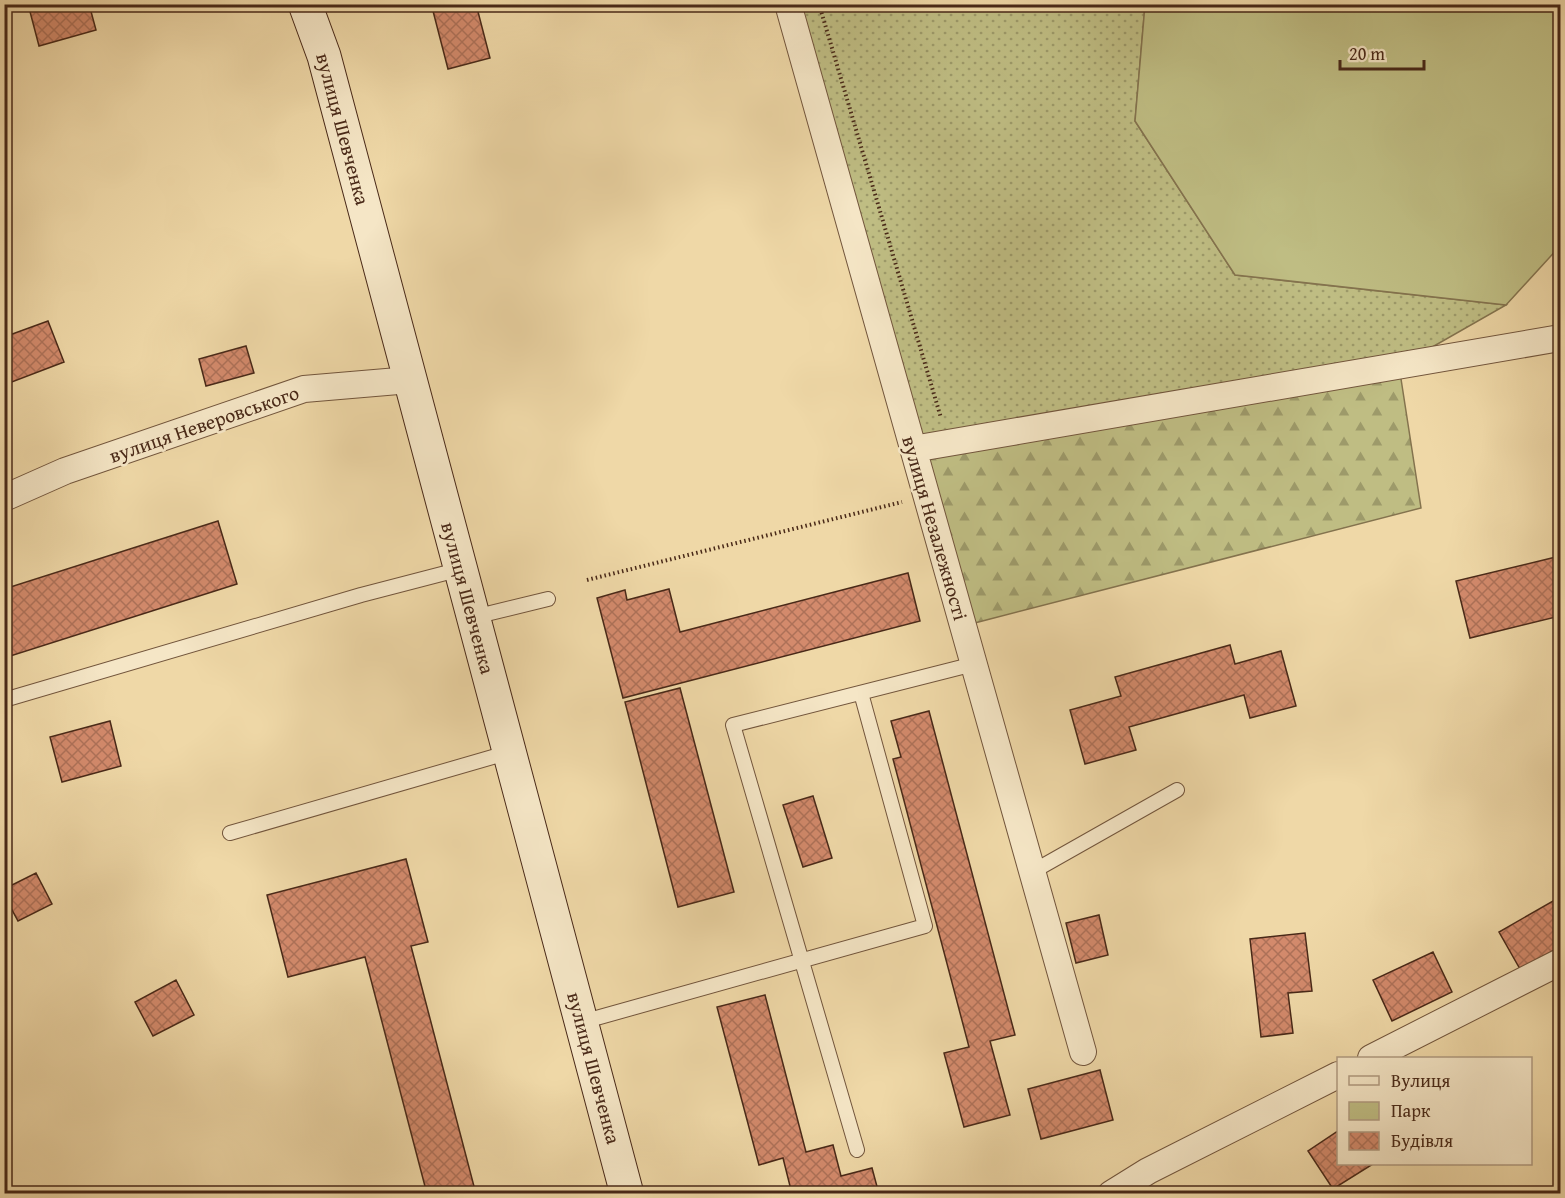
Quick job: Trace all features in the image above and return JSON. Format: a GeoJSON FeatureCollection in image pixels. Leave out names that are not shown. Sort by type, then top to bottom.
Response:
{"type":"FeatureCollection","features":[{"type":"Feature","properties":{"kind":"main road","name":"вулиця Шевченка"},"geometry":{"type":"LineString","coordinates":[[304,4],[324,56],[627,1194]]}},
{"type":"Feature","properties":{"kind":"street","name":"вулиця Незалежності"},"geometry":{"type":"LineString","coordinates":[[788,4],[1083,1052]]}},
{"type":"Feature","properties":{"kind":"street"},"geometry":{"type":"LineString","coordinates":[[913,449],[1560,338]]}},
{"type":"Feature","properties":{"kind":"street","name":"вулиця Неверовського"},"geometry":{"type":"LineString","coordinates":[[4,498],[65,471],[304,389],[410,380]]}},
{"type":"Feature","properties":{"kind":"street"},"geometry":{"type":"LineString","coordinates":[[1375,1057],[1560,962]]}},
{"type":"Feature","properties":{"kind":"street"},"geometry":{"type":"LineString","coordinates":[[1117,1192],[1148,1172],[1337,1076]]}},
{"type":"Feature","properties":{"kind":"lane"},"geometry":{"type":"LineString","coordinates":[[4,700],[361,595],[461,569]]}},
{"type":"Feature","properties":{"kind":"lane"},"geometry":{"type":"LineString","coordinates":[[473,617],[548,600]]}},
{"type":"Feature","properties":{"kind":"lane"},"geometry":{"type":"LineString","coordinates":[[857,1150],[733,725],[974,664]]}},
{"type":"Feature","properties":{"kind":"lane"},"geometry":{"type":"LineString","coordinates":[[582,1023],[925,926],[861,693]]}},
{"type":"Feature","properties":{"kind":"lane"},"geometry":{"type":"LineString","coordinates":[[230,833],[510,752]]}},
{"type":"Feature","properties":{"kind":"lane"},"geometry":{"type":"LineString","coordinates":[[1032,872],[1176,790]]}},
{"type":"Feature","properties":{"kind":"path"},"geometry":{"type":"LineString","coordinates":[[819,4],[948,442]]}},
{"type":"Feature","properties":{"kind":"path"},"geometry":{"type":"LineString","coordinates":[[587,580],[926,496]]}},
{"type":"Feature","properties":{"kind":"green space"},"geometry":{"type":"Polygon","coordinates":[[[788,5],[1145,5],[1135,121],[1235,275],[1506,305],[1399,366],[913,449],[788,5]]]}},
{"type":"Feature","properties":{"kind":"green space"},"geometry":{"type":"Polygon","coordinates":[[[1145,5],[1560,5],[1560,246],[1506,305],[1235,275],[1135,121],[1145,5]]]}},
{"type":"Feature","properties":{"kind":"green space"},"geometry":{"type":"Polygon","coordinates":[[[1399,366],[1421,508],[963,626],[913,449],[1399,366]]]}},
{"type":"Feature","properties":{"kind":"building"},"geometry":{"type":"Polygon","coordinates":[[[28,4],[89,4],[96,30],[39,46],[28,4]]]}},
{"type":"Feature","properties":{"kind":"building"},"geometry":{"type":"Polygon","coordinates":[[[457,4],[476,4],[490,58],[448,69],[433,11],[457,4]]]}},
{"type":"Feature","properties":{"kind":"building"},"geometry":{"type":"Polygon","coordinates":[[[48,321],[64,362],[4,385],[4,337],[48,321]]]}},
{"type":"Feature","properties":{"kind":"building"},"geometry":{"type":"Polygon","coordinates":[[[246,346],[254,373],[206,386],[199,359],[246,346]]]}},
{"type":"Feature","properties":{"kind":"building"},"geometry":{"type":"Polygon","coordinates":[[[218,521],[237,584],[4,658],[4,589],[218,521]]]}},
{"type":"Feature","properties":{"kind":"building"},"geometry":{"type":"Polygon","coordinates":[[[1560,556],[1560,616],[1470,638],[1456,581],[1560,556]]]}},
{"type":"Feature","properties":{"kind":"building"},"geometry":{"type":"Polygon","coordinates":[[[908,573],[920,621],[623,698],[597,598],[625,590],[627,600],[669,589],[680,632],[908,573]]]}},
{"type":"Feature","properties":{"kind":"building"},"geometry":{"type":"Polygon","coordinates":[[[1230,645],[1235,664],[1281,651],[1296,706],[1250,718],[1244,695],[1129,727],[1136,750],[1085,764],[1070,710],[1121,696],[1115,677],[1230,645]]]}},
{"type":"Feature","properties":{"kind":"building"},"geometry":{"type":"Polygon","coordinates":[[[680,688],[734,892],[678,907],[625,702],[680,688]]]}},
{"type":"Feature","properties":{"kind":"building"},"geometry":{"type":"Polygon","coordinates":[[[929,711],[1015,1035],[990,1041],[1010,1115],[964,1127],[944,1053],[969,1047],[893,759],[901,757],[891,721],[929,711]]]}},
{"type":"Feature","properties":{"kind":"building"},"geometry":{"type":"Polygon","coordinates":[[[110,721],[121,766],[62,782],[50,737],[110,721]]]}},
{"type":"Feature","properties":{"kind":"building"},"geometry":{"type":"Polygon","coordinates":[[[813,796],[832,858],[803,867],[783,805],[813,796]]]}},
{"type":"Feature","properties":{"kind":"building"},"geometry":{"type":"Polygon","coordinates":[[[406,859],[428,942],[411,946],[476,1194],[427,1194],[365,957],[288,977],[267,895],[406,859]]]}},
{"type":"Feature","properties":{"kind":"building"},"geometry":{"type":"Polygon","coordinates":[[[36,873],[52,904],[18,921],[4,895],[4,889],[36,873]]]}},
{"type":"Feature","properties":{"kind":"building"},"geometry":{"type":"Polygon","coordinates":[[[1560,897],[1560,947],[1520,969],[1499,932],[1560,897]]]}},
{"type":"Feature","properties":{"kind":"building"},"geometry":{"type":"Polygon","coordinates":[[[1099,915],[1108,955],[1076,963],[1066,923],[1099,915]]]}},
{"type":"Feature","properties":{"kind":"building"},"geometry":{"type":"Polygon","coordinates":[[[1305,933],[1312,991],[1288,993],[1293,1033],[1261,1037],[1250,939],[1305,933]]]}},
{"type":"Feature","properties":{"kind":"building"},"geometry":{"type":"Polygon","coordinates":[[[1433,952],[1452,992],[1392,1021],[1373,980],[1433,952]]]}},
{"type":"Feature","properties":{"kind":"building"},"geometry":{"type":"Polygon","coordinates":[[[176,980],[194,1015],[153,1036],[135,1002],[176,980]]]}},
{"type":"Feature","properties":{"kind":"building"},"geometry":{"type":"Polygon","coordinates":[[[765,995],[806,1152],[833,1145],[841,1176],[872,1168],[879,1194],[792,1194],[783,1158],[759,1165],[717,1007],[765,995]]]}},
{"type":"Feature","properties":{"kind":"building"},"geometry":{"type":"Polygon","coordinates":[[[1100,1070],[1113,1120],[1041,1139],[1028,1089],[1100,1070]]]}},
{"type":"Feature","properties":{"kind":"building"},"geometry":{"type":"Polygon","coordinates":[[[1337,1132],[1337,1165],[1371,1165],[1333,1189],[1308,1151],[1337,1132]]]}},
{"type":"Feature","properties":{"kind":"building"},"geometry":{"type":"Polygon","coordinates":[[[185,1187],[186,1194],[159,1194],[185,1187]]]}}]}
